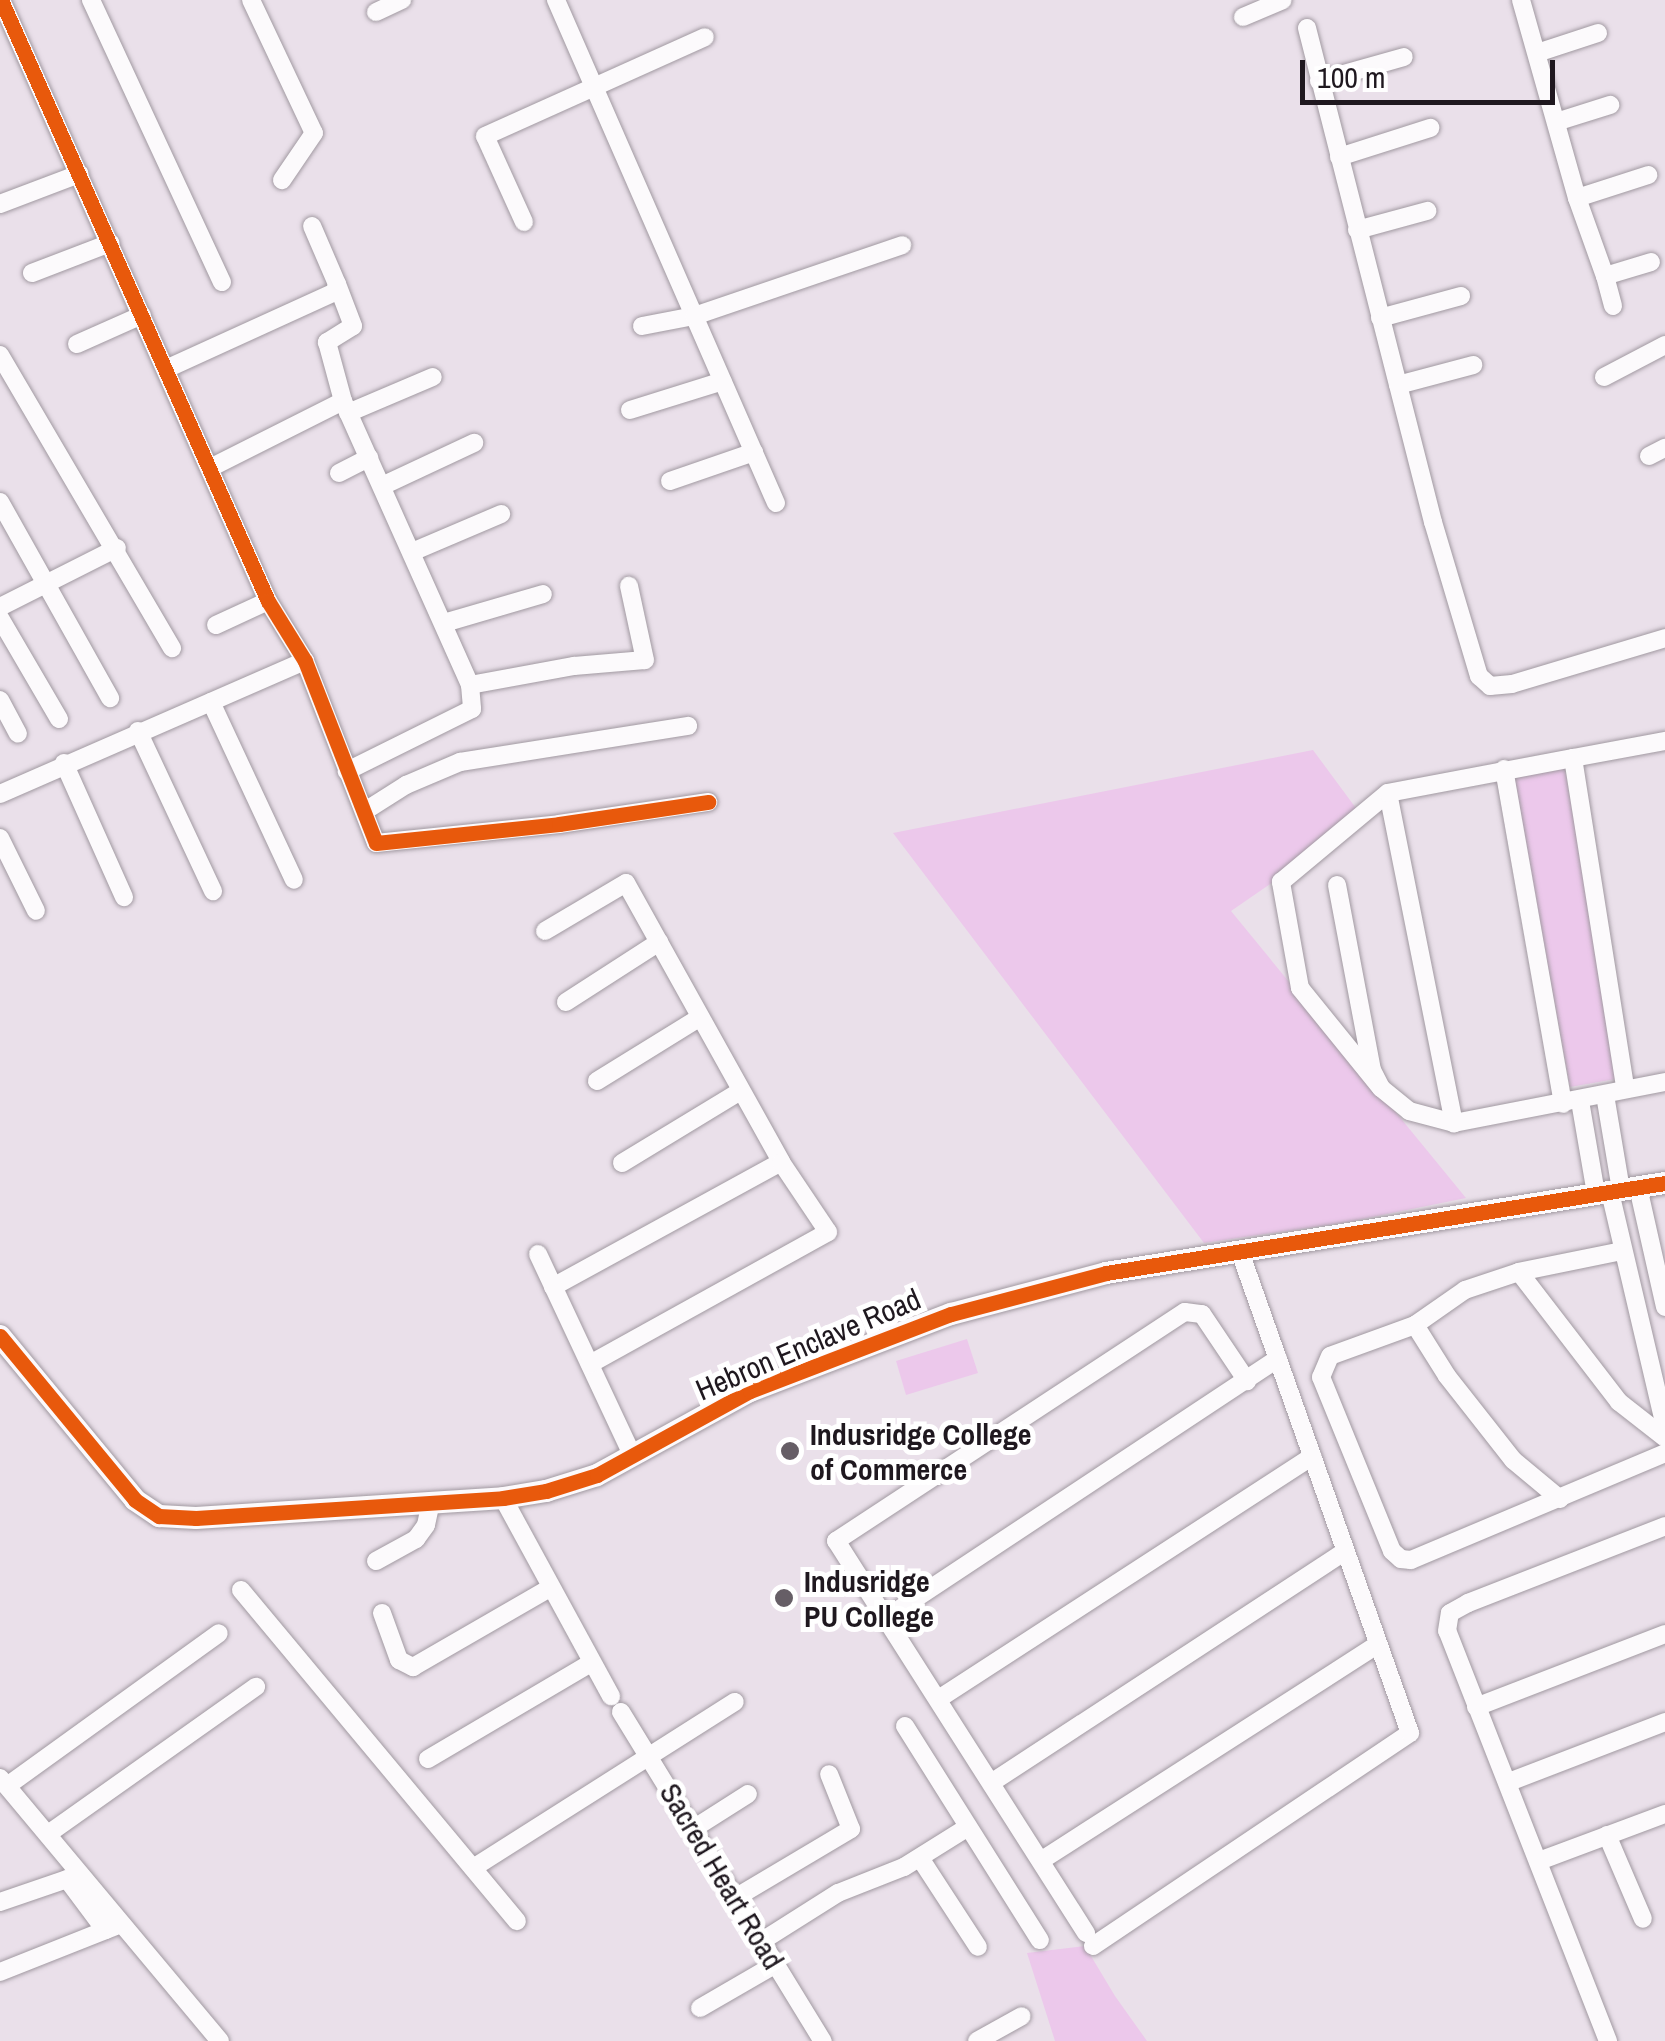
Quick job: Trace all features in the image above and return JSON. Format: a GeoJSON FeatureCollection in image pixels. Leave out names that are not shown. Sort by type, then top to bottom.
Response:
{"type":"FeatureCollection","features":[{"type":"Feature","properties":{"kind":"street"},"geometry":{"type":"LineString","coordinates":[[2,0],[268,600],[305,660],[376,843],[559,824],[708,802]]}},
{"type":"Feature","properties":{"kind":"street"},"geometry":{"type":"LineString","coordinates":[[91,0],[222,282]]}},
{"type":"Feature","properties":{"kind":"street"},"geometry":{"type":"LineString","coordinates":[[251,0],[314,133],[282,180]]}},
{"type":"Feature","properties":{"kind":"street"},"geometry":{"type":"LineString","coordinates":[[376,12],[402,0]]}},
{"type":"Feature","properties":{"kind":"street"},"geometry":{"type":"LineString","coordinates":[[556,0],[776,503]]}},
{"type":"Feature","properties":{"kind":"street"},"geometry":{"type":"LineString","coordinates":[[1243,16],[1283,0]]}},
{"type":"Feature","properties":{"kind":"street"},"geometry":{"type":"LineString","coordinates":[[1522,0],[1540,52],[1577,198],[1614,306]]}},
{"type":"Feature","properties":{"kind":"street"},"geometry":{"type":"LineString","coordinates":[[1308,28],[1398,385],[1472,659],[1485,684],[1512,684],[1665,638]]}},
{"type":"Feature","properties":{"kind":"street"},"geometry":{"type":"LineString","coordinates":[[1540,52],[1598,33]]}},
{"type":"Feature","properties":{"kind":"street"},"geometry":{"type":"LineString","coordinates":[[524,222],[485,136],[705,36]]}},
{"type":"Feature","properties":{"kind":"street"},"geometry":{"type":"LineString","coordinates":[[1319,82],[1404,56]]}},
{"type":"Feature","properties":{"kind":"street"},"geometry":{"type":"LineString","coordinates":[[1556,122],[1610,106]]}},
{"type":"Feature","properties":{"kind":"street"},"geometry":{"type":"LineString","coordinates":[[1338,157],[1430,128]]}},
{"type":"Feature","properties":{"kind":"street"},"geometry":{"type":"LineString","coordinates":[[0,204],[79,174]]}},
{"type":"Feature","properties":{"kind":"street"},"geometry":{"type":"LineString","coordinates":[[1577,198],[1648,175]]}},
{"type":"Feature","properties":{"kind":"street"},"geometry":{"type":"LineString","coordinates":[[1358,230],[1427,211]]}},
{"type":"Feature","properties":{"kind":"street"},"geometry":{"type":"LineString","coordinates":[[312,226],[353,326],[328,342],[346,407],[470,685],[472,709],[347,771]]}},
{"type":"Feature","properties":{"kind":"street"},"geometry":{"type":"LineString","coordinates":[[32,273],[110,244]]}},
{"type":"Feature","properties":{"kind":"street"},"geometry":{"type":"LineString","coordinates":[[642,326],[694,316],[902,245]]}},
{"type":"Feature","properties":{"kind":"street"},"geometry":{"type":"LineString","coordinates":[[1605,276],[1651,262]]}},
{"type":"Feature","properties":{"kind":"street"},"geometry":{"type":"LineString","coordinates":[[166,369],[327,298],[335,292],[336,284]]}},
{"type":"Feature","properties":{"kind":"street"},"geometry":{"type":"LineString","coordinates":[[1380,318],[1461,296]]}},
{"type":"Feature","properties":{"kind":"street"},"geometry":{"type":"LineString","coordinates":[[77,344],[142,315]]}},
{"type":"Feature","properties":{"kind":"street"},"geometry":{"type":"LineString","coordinates":[[1604,378],[1665,345]]}},
{"type":"Feature","properties":{"kind":"street"},"geometry":{"type":"LineString","coordinates":[[1398,385],[1472,365]]}},
{"type":"Feature","properties":{"kind":"street"},"geometry":{"type":"LineString","coordinates":[[3,366],[117,548],[172,648]]}},
{"type":"Feature","properties":{"kind":"street"},"geometry":{"type":"LineString","coordinates":[[210,468],[346,407],[433,377]]}},
{"type":"Feature","properties":{"kind":"street"},"geometry":{"type":"LineString","coordinates":[[630,410],[722,381]]}},
{"type":"Feature","properties":{"kind":"street"},"geometry":{"type":"LineString","coordinates":[[382,486],[474,443]]}},
{"type":"Feature","properties":{"kind":"street"},"geometry":{"type":"LineString","coordinates":[[670,481],[754,452]]}},
{"type":"Feature","properties":{"kind":"street"},"geometry":{"type":"LineString","coordinates":[[339,473],[369,458]]}},
{"type":"Feature","properties":{"kind":"street"},"geometry":{"type":"LineString","coordinates":[[0,502],[110,698]]}},
{"type":"Feature","properties":{"kind":"street"},"geometry":{"type":"LineString","coordinates":[[412,552],[501,514]]}},
{"type":"Feature","properties":{"kind":"street"},"geometry":{"type":"LineString","coordinates":[[0,607],[117,548]]}},
{"type":"Feature","properties":{"kind":"street"},"geometry":{"type":"LineString","coordinates":[[470,685],[574,666],[645,660],[629,586]]}},
{"type":"Feature","properties":{"kind":"street"},"geometry":{"type":"LineString","coordinates":[[444,623],[544,594]]}},
{"type":"Feature","properties":{"kind":"street"},"geometry":{"type":"LineString","coordinates":[[216,625],[268,600]]}},
{"type":"Feature","properties":{"kind":"street"},"geometry":{"type":"LineString","coordinates":[[0,618],[59,719]]}},
{"type":"Feature","properties":{"kind":"street"},"geometry":{"type":"LineString","coordinates":[[0,794],[305,660]]}},
{"type":"Feature","properties":{"kind":"street"},"geometry":{"type":"LineString","coordinates":[[0,700],[18,734]]}},
{"type":"Feature","properties":{"kind":"street"},"geometry":{"type":"LineString","coordinates":[[211,702],[294,880]]}},
{"type":"Feature","properties":{"kind":"street"},"geometry":{"type":"LineString","coordinates":[[365,811],[406,785],[460,762],[688,726]]}},
{"type":"Feature","properties":{"kind":"street"},"geometry":{"type":"LineString","coordinates":[[138,731],[213,891]]}},
{"type":"Feature","properties":{"kind":"street"},"geometry":{"type":"LineString","coordinates":[[1665,742],[1388,793],[1281,882],[1300,988],[1381,1088],[1409,1112],[1454,1122],[1665,1082]]}},
{"type":"Feature","properties":{"kind":"street"},"geometry":{"type":"LineString","coordinates":[[1573,758],[1625,1087]]}},
{"type":"Feature","properties":{"kind":"street"},"geometry":{"type":"LineString","coordinates":[[64,764],[124,897]]}},
{"type":"Feature","properties":{"kind":"street"},"geometry":{"type":"LineString","coordinates":[[1504,769],[1572,1102],[1616,1191],[1665,1307]]}},
{"type":"Feature","properties":{"kind":"street"},"geometry":{"type":"LineString","coordinates":[[1388,793],[1454,1122]]}},
{"type":"Feature","properties":{"kind":"street"},"geometry":{"type":"LineString","coordinates":[[0,838],[36,911]]}},
{"type":"Feature","properties":{"kind":"street"},"geometry":{"type":"LineString","coordinates":[[545,931],[626,883],[739,1092],[828,1232],[590,1364]]}},
{"type":"Feature","properties":{"kind":"street"},"geometry":{"type":"LineString","coordinates":[[1337,886],[1372,1070],[1381,1088]]}},
{"type":"Feature","properties":{"kind":"street"},"geometry":{"type":"LineString","coordinates":[[566,1002],[659,942]]}},
{"type":"Feature","properties":{"kind":"street"},"geometry":{"type":"LineString","coordinates":[[597,1081],[699,1018]]}},
{"type":"Feature","properties":{"kind":"street"},"geometry":{"type":"LineString","coordinates":[[622,1163],[739,1092]]}},
{"type":"Feature","properties":{"kind":"street"},"geometry":{"type":"LineString","coordinates":[[1604,1095],[1622,1251],[1665,1426]]}},
{"type":"Feature","properties":{"kind":"street"},"geometry":{"type":"LineString","coordinates":[[554,1287],[781,1162]]}},
{"type":"Feature","properties":{"kind":"street","name":"Hebron Enclave Road"},"geometry":{"type":"LineString","coordinates":[[0,1336],[134,1500],[159,1516],[196,1518],[503,1498],[565,1487],[632,1456],[750,1391],[951,1314],[1106,1272],[1665,1183]]}},
{"type":"Feature","properties":{"kind":"street"},"geometry":{"type":"LineString","coordinates":[[1622,1251],[1520,1272],[1465,1290],[1415,1324],[1330,1356],[1321,1377],[1392,1551],[1400,1559],[1411,1560],[1665,1453]]}},
{"type":"Feature","properties":{"kind":"street"},"geometry":{"type":"LineString","coordinates":[[1240,1252],[1409,1728],[1408,1737],[1090,1940],[994,1782],[838,1548],[839,1536],[1038,1404],[1192,1310],[1202,1314],[1247,1380]]}},
{"type":"Feature","properties":{"kind":"street"},"geometry":{"type":"LineString","coordinates":[[538,1254],[632,1456]]}},
{"type":"Feature","properties":{"kind":"street"},"geometry":{"type":"LineString","coordinates":[[1520,1272],[1619,1402],[1665,1438]]}},
{"type":"Feature","properties":{"kind":"street"},"geometry":{"type":"LineString","coordinates":[[1415,1324],[1447,1376],[1513,1460],[1560,1499]]}},
{"type":"Feature","properties":{"kind":"street"},"geometry":{"type":"LineString","coordinates":[[886,1618],[1278,1360]]}},
{"type":"Feature","properties":{"kind":"street"},"geometry":{"type":"LineString","coordinates":[[940,1698],[1312,1456]]}},
{"type":"Feature","properties":{"kind":"street","name":"Sacred Heart Road"},"geometry":{"type":"LineString","coordinates":[[503,1498],[591,1664],[776,1964],[817,2039]]}},
{"type":"Feature","properties":{"kind":"street"},"geometry":{"type":"LineString","coordinates":[[376,1561],[416,1539],[426,1525],[431,1502]]}},
{"type":"Feature","properties":{"kind":"street"},"geometry":{"type":"LineString","coordinates":[[1608,2041],[1447,1632],[1450,1613],[1665,1526]]}},
{"type":"Feature","properties":{"kind":"street"},"geometry":{"type":"LineString","coordinates":[[994,1782],[1345,1551]]}},
{"type":"Feature","properties":{"kind":"street"},"geometry":{"type":"LineString","coordinates":[[382,1613],[399,1660],[414,1667],[550,1588]]}},
{"type":"Feature","properties":{"kind":"street"},"geometry":{"type":"LineString","coordinates":[[240,1590],[516,1921]]}},
{"type":"Feature","properties":{"kind":"street"},"geometry":{"type":"LineString","coordinates":[[220,1633],[4,1782],[220,2041]]}},
{"type":"Feature","properties":{"kind":"street"},"geometry":{"type":"LineString","coordinates":[[1476,1707],[1665,1634]]}},
{"type":"Feature","properties":{"kind":"street"},"geometry":{"type":"LineString","coordinates":[[1042,1860],[1378,1644]]}},
{"type":"Feature","properties":{"kind":"street"},"geometry":{"type":"LineString","coordinates":[[428,1758],[591,1664]]}},
{"type":"Feature","properties":{"kind":"street"},"geometry":{"type":"LineString","coordinates":[[48,1834],[256,1687]]}},
{"type":"Feature","properties":{"kind":"street"},"geometry":{"type":"LineString","coordinates":[[472,1868],[736,1702]]}},
{"type":"Feature","properties":{"kind":"street"},"geometry":{"type":"LineString","coordinates":[[1509,1782],[1665,1722]]}},
{"type":"Feature","properties":{"kind":"street"},"geometry":{"type":"LineString","coordinates":[[905,1726],[1040,1940]]}},
{"type":"Feature","properties":{"kind":"street"},"geometry":{"type":"LineString","coordinates":[[735,1898],[851,1829],[829,1774]]}},
{"type":"Feature","properties":{"kind":"street"},"geometry":{"type":"LineString","coordinates":[[693,1829],[748,1794]]}},
{"type":"Feature","properties":{"kind":"street"},"geometry":{"type":"LineString","coordinates":[[1539,1861],[1665,1814]]}},
{"type":"Feature","properties":{"kind":"street"},"geometry":{"type":"LineString","coordinates":[[762,1941],[838,1893],[920,1858],[968,1827]]}},
{"type":"Feature","properties":{"kind":"street"},"geometry":{"type":"LineString","coordinates":[[1607,1835],[1643,1919]]}},
{"type":"Feature","properties":{"kind":"street"},"geometry":{"type":"LineString","coordinates":[[920,1858],[978,1948]]}},
{"type":"Feature","properties":{"kind":"street"},"geometry":{"type":"LineString","coordinates":[[0,1902],[67,1880],[105,1930]]}},
{"type":"Feature","properties":{"kind":"street"},"geometry":{"type":"LineString","coordinates":[[0,1972],[123,1924]]}},
{"type":"Feature","properties":{"kind":"street"},"geometry":{"type":"LineString","coordinates":[[700,2008],[776,1964]]}},
{"type":"Feature","properties":{"kind":"street"},"geometry":{"type":"LineString","coordinates":[[977,2041],[1022,2016]]}},
{"type":"Feature","properties":{"kind":"shaded area"},"geometry":{"type":"Polygon","coordinates":[[[1313,750],[1364,819],[1231,911],[1466,1198],[1348,1222],[1204,1243],[893,833],[1313,750]]]}},
{"type":"Feature","properties":{"kind":"shaded area"},"geometry":{"type":"Polygon","coordinates":[[[1564,765],[1621,1078],[1570,1087],[1513,774],[1564,765]]]}},
{"type":"Feature","properties":{"kind":"shaded area"},"geometry":{"type":"Polygon","coordinates":[[[967,1339],[978,1373],[906,1395],[896,1361],[967,1339]]]}},
{"type":"Feature","properties":{"kind":"shaded area"},"geometry":{"type":"Polygon","coordinates":[[[1085,1946],[1147,2041],[1055,2041],[1027,1953],[1085,1946]]]}},
{"type":"Feature","properties":{"kind":"cycle path"},"geometry":{"type":"LineString","coordinates":[[1,0],[268,601],[305,661],[376,843],[559,824],[708,802]]}},
{"type":"Feature","properties":{"kind":"cycle path"},"geometry":{"type":"LineString","coordinates":[[0,1336],[135,1500],[159,1516],[196,1518],[503,1498],[546,1491],[597,1475],[750,1391],[951,1314],[1106,1273],[1665,1183]]}},
{"type":"Feature","properties":{"kind":"place","name":"Indusridge College of Commerce"},"geometry":{"type":"Point","coordinates":[790,1451]}},
{"type":"Feature","properties":{"kind":"place","name":"Indusridge PU College"},"geometry":{"type":"Point","coordinates":[784,1598]}}]}
